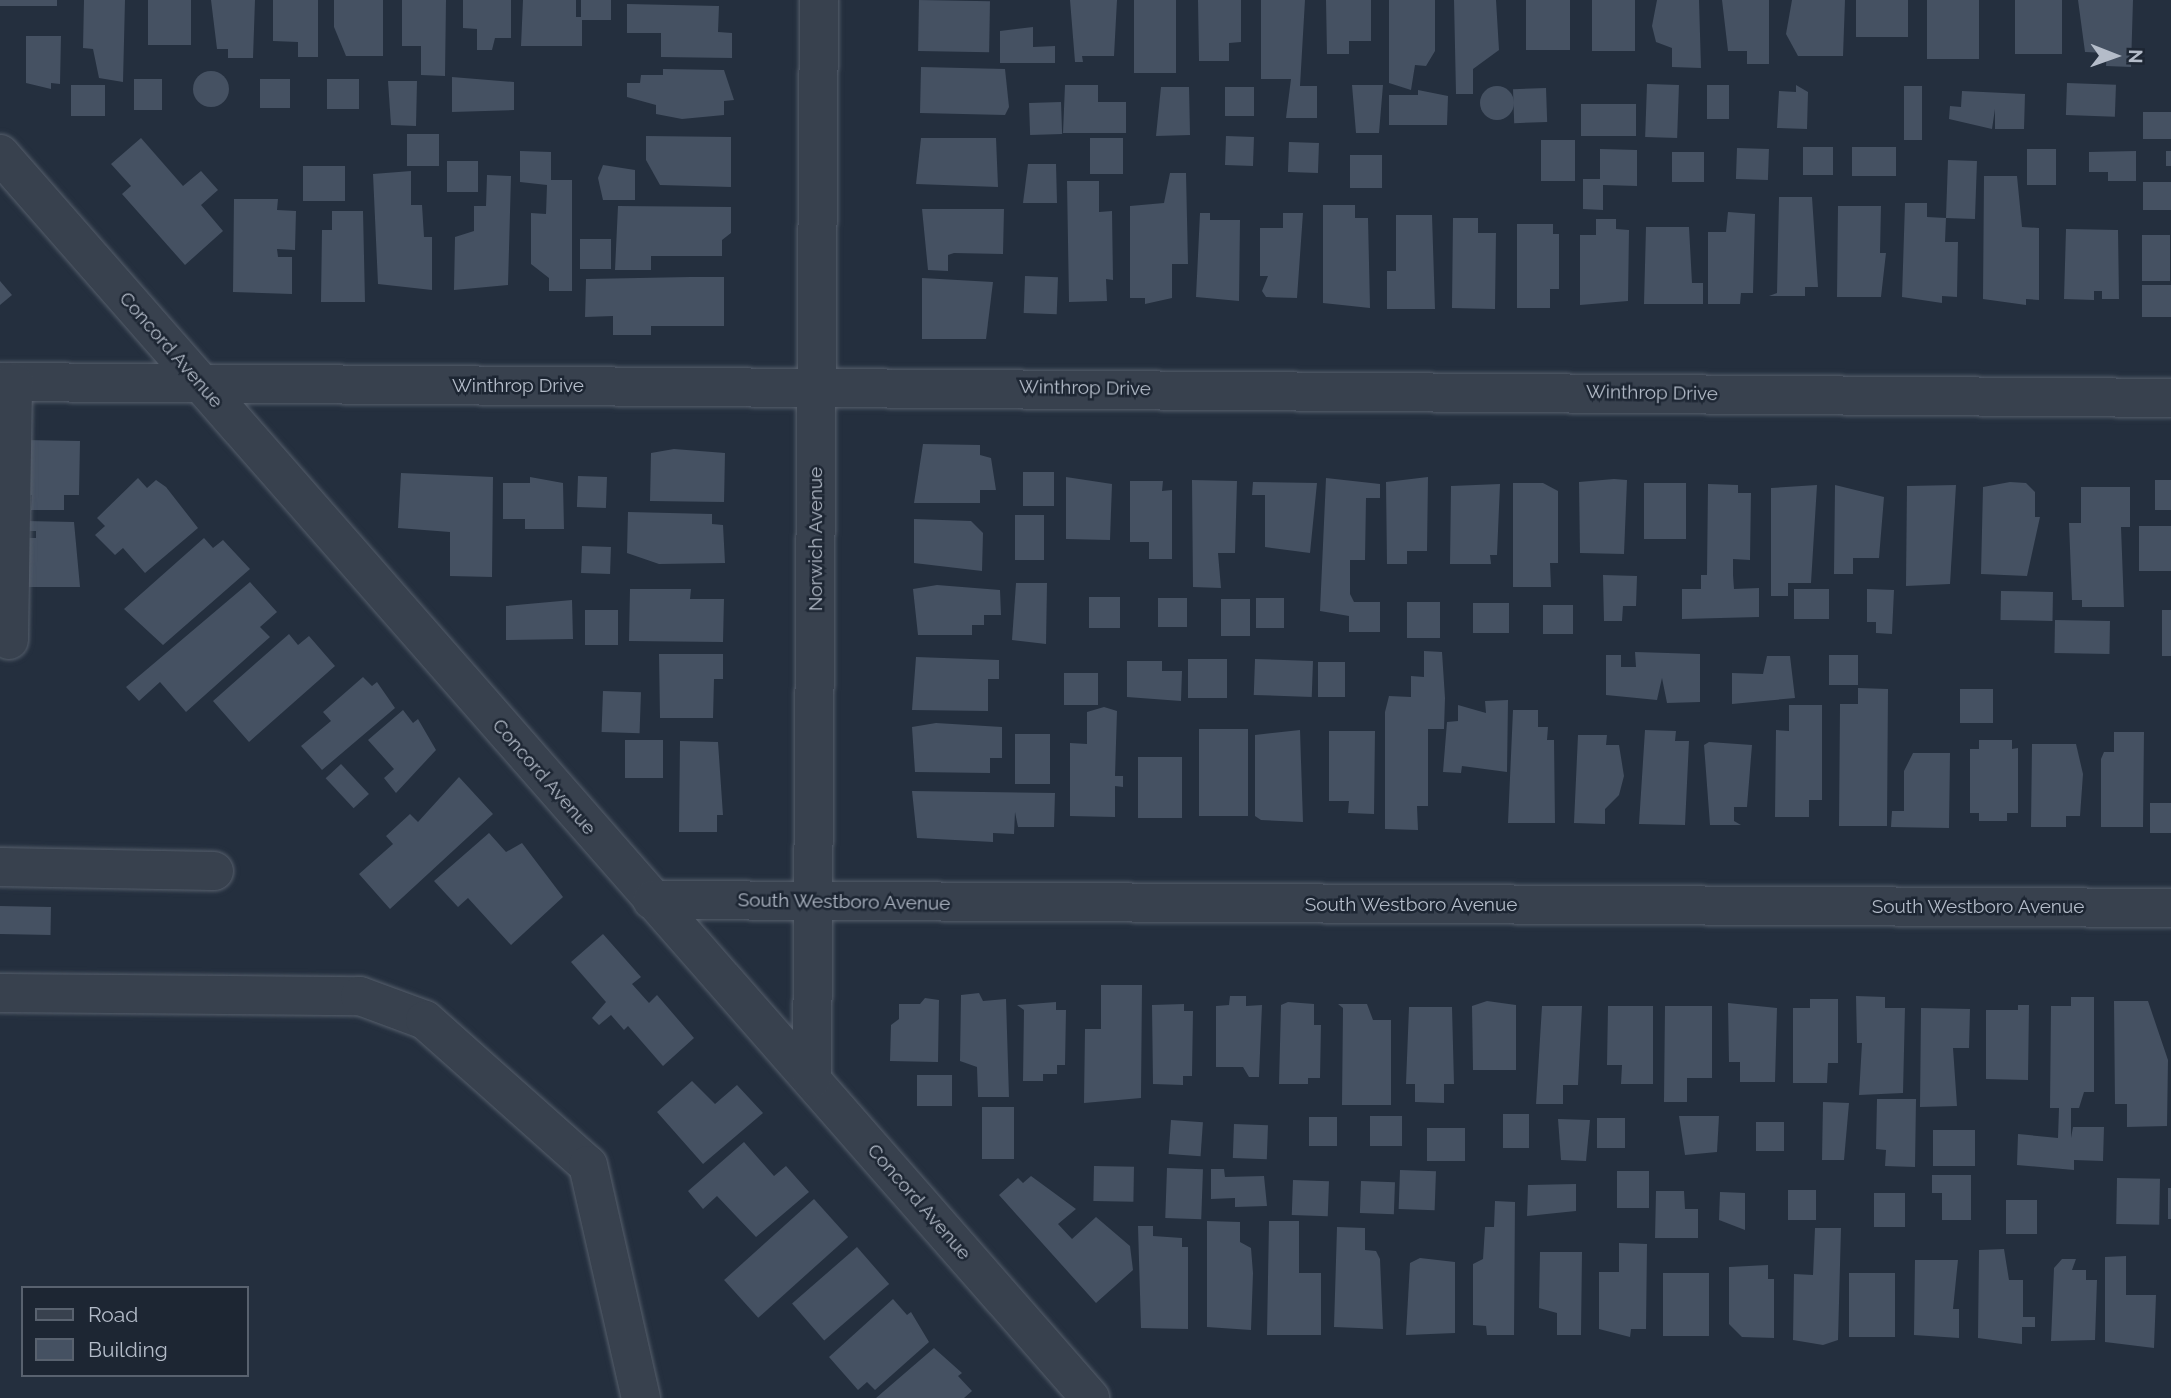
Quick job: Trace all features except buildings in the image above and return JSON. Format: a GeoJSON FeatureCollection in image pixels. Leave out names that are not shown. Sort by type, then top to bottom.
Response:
{"type":"FeatureCollection","features":[{"type":"Feature","properties":{"kind":"street","name":"Norwich Avenue"},"geometry":{"type":"LineString","coordinates":[[812,1079],[816,900],[819,0]]}},
{"type":"Feature","properties":{"kind":"street","name":"Concord Avenue"},"geometry":{"type":"LineString","coordinates":[[0,154],[1090,1398]]}},
{"type":"Feature","properties":{"kind":"street","name":"Winthrop Drive"},"geometry":{"type":"LineString","coordinates":[[6,382],[2171,398]]}},
{"type":"Feature","properties":{"kind":"street"},"geometry":{"type":"LineString","coordinates":[[6,382],[9,640]]}},
{"type":"Feature","properties":{"kind":"street"},"geometry":{"type":"LineString","coordinates":[[0,867],[214,871]]}},
{"type":"Feature","properties":{"kind":"street","name":"South Westboro Avenue"},"geometry":{"type":"LineString","coordinates":[[652,900],[2171,908]]}},
{"type":"Feature","properties":{"kind":"street"},"geometry":{"type":"LineString","coordinates":[[0,993],[360,996],[425,1020],[588,1165],[641,1398]]}}]}
